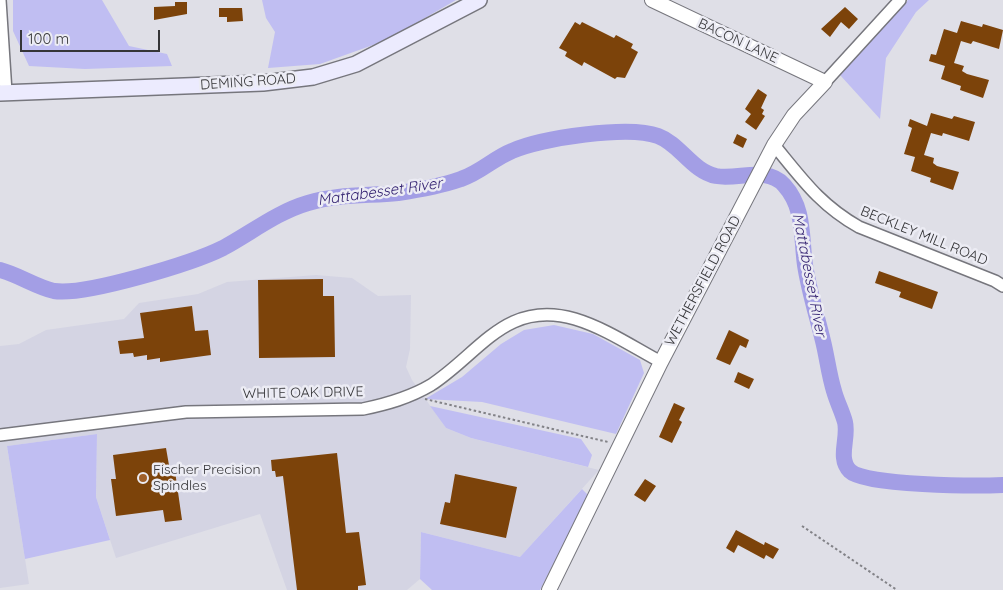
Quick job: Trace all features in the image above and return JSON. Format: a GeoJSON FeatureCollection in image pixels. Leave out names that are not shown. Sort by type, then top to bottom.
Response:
{"type":"FeatureCollection","features":[{"type":"Feature","properties":{"kind":"main road","name":"DEMING ROAD"},"geometry":{"type":"LineString","coordinates":[[3,92],[263,83],[313,77],[356,64],[479,0]]}},
{"type":"Feature","properties":{"kind":"street"},"geometry":{"type":"LineString","coordinates":[[0,0],[3,92]]}},
{"type":"Feature","properties":{"kind":"street","name":"BACON LANE"},"geometry":{"type":"LineString","coordinates":[[652,0],[825,82]]}},
{"type":"Feature","properties":{"kind":"street","name":"WETHERSFIELD ROAD"},"geometry":{"type":"LineString","coordinates":[[549,590],[660,362],[774,145],[794,115],[900,0]]}},
{"type":"Feature","properties":{"kind":"street","name":"BECKLEY MILL ROAD"},"geometry":{"type":"LineString","coordinates":[[774,145],[818,198],[841,217],[859,228],[995,281],[1003,286]]}},
{"type":"Feature","properties":{"kind":"street","name":"WHITE OAK DRIVE"},"geometry":{"type":"LineString","coordinates":[[0,435],[186,412],[363,409],[390,404],[408,397],[451,371],[497,330],[519,320],[538,316],[557,316],[576,320],[660,362]]}},
{"type":"Feature","properties":{"kind":"path"},"geometry":{"type":"LineString","coordinates":[[408,397],[459,406],[619,445]]}},
{"type":"Feature","properties":{"kind":"path"},"geometry":{"type":"LineString","coordinates":[[802,526],[897,590]]}},
{"type":"Feature","properties":{"kind":"shaded area"},"geometry":{"type":"Polygon","coordinates":[[[13,0],[102,0],[129,46],[167,54],[172,66],[85,69],[29,66],[13,31],[13,0]]]}},
{"type":"Feature","properties":{"kind":"shaded area"},"geometry":{"type":"Polygon","coordinates":[[[262,0],[456,0],[387,40],[320,64],[268,68],[275,32],[266,18],[262,0]]]}},
{"type":"Feature","properties":{"kind":"shaded area"},"geometry":{"type":"Polygon","coordinates":[[[908,0],[929,0],[916,12],[886,58],[880,119],[840,75],[908,0]]]}},
{"type":"Feature","properties":{"kind":"shaded area"},"geometry":{"type":"Polygon","coordinates":[[[316,275],[352,278],[378,296],[411,295],[410,349],[406,367],[412,380],[446,428],[471,438],[599,470],[520,557],[421,532],[420,579],[407,590],[287,590],[260,514],[116,558],[96,497],[97,434],[7,446],[29,584],[0,588],[0,346],[19,344],[46,330],[124,319],[139,303],[198,294],[227,282],[316,275]]]}},
{"type":"Feature","properties":{"kind":"shaded area"},"geometry":{"type":"Polygon","coordinates":[[[554,325],[593,334],[640,360],[644,373],[616,434],[482,402],[425,399],[462,377],[501,344],[524,330],[554,325]]]}},
{"type":"Feature","properties":{"kind":"shaded area"},"geometry":{"type":"Polygon","coordinates":[[[430,406],[581,439],[592,455],[588,467],[471,438],[446,428],[430,406]]]}},
{"type":"Feature","properties":{"kind":"shaded area"},"geometry":{"type":"Polygon","coordinates":[[[97,434],[96,497],[110,540],[25,559],[7,446],[97,434]]]}},
{"type":"Feature","properties":{"kind":"shaded area"},"geometry":{"type":"Polygon","coordinates":[[[582,489],[588,495],[540,590],[432,590],[420,579],[421,532],[520,557],[582,489]]]}},
{"type":"Feature","properties":{"kind":"building"},"geometry":{"type":"Polygon","coordinates":[[[175,2],[187,2],[187,14],[154,20],[154,7],[175,6],[175,2]]]}},
{"type":"Feature","properties":{"kind":"building"},"geometry":{"type":"Polygon","coordinates":[[[845,7],[858,19],[849,29],[841,22],[830,37],[821,29],[845,7]]]}},
{"type":"Feature","properties":{"kind":"building"},"geometry":{"type":"Polygon","coordinates":[[[219,8],[242,8],[243,21],[227,22],[227,17],[219,17],[219,8]]]}},
{"type":"Feature","properties":{"kind":"building"},"geometry":{"type":"Polygon","coordinates":[[[961,21],[982,27],[983,24],[1003,30],[999,49],[973,41],[971,44],[961,41],[954,63],[964,66],[962,71],[967,74],[989,80],[983,98],[960,90],[961,86],[941,79],[945,66],[929,61],[931,54],[936,55],[944,29],[957,33],[961,21]]]}},
{"type":"Feature","properties":{"kind":"building"},"geometry":{"type":"Polygon","coordinates":[[[575,22],[580,25],[582,22],[614,38],[616,35],[633,44],[631,48],[638,52],[625,78],[617,77],[615,79],[584,62],[582,66],[565,56],[567,52],[559,48],[575,22]]]}},
{"type":"Feature","properties":{"kind":"building"},"geometry":{"type":"Polygon","coordinates":[[[758,89],[767,95],[761,108],[764,110],[762,114],[765,116],[756,130],[745,122],[751,114],[745,109],[758,89]]]}},
{"type":"Feature","properties":{"kind":"building"},"geometry":{"type":"Polygon","coordinates":[[[931,113],[952,119],[954,116],[975,122],[969,141],[943,133],[942,136],[931,133],[924,155],[934,158],[933,163],[937,166],[959,172],[953,190],[930,182],[931,178],[911,171],[915,157],[904,154],[912,128],[908,126],[910,119],[927,126],[931,113]]]}},
{"type":"Feature","properties":{"kind":"building"},"geometry":{"type":"Polygon","coordinates":[[[737,134],[747,139],[743,148],[733,143],[737,134]]]}},
{"type":"Feature","properties":{"kind":"building"},"geometry":{"type":"Polygon","coordinates":[[[879,271],[938,292],[932,309],[899,297],[901,292],[875,283],[879,271]]]}},
{"type":"Feature","properties":{"kind":"building"},"geometry":{"type":"Polygon","coordinates":[[[323,279],[323,296],[334,296],[335,357],[259,358],[258,280],[323,279]]]}},
{"type":"Feature","properties":{"kind":"building"},"geometry":{"type":"Polygon","coordinates":[[[192,306],[195,331],[208,330],[211,355],[160,362],[160,358],[147,360],[147,355],[134,357],[133,353],[120,354],[118,341],[144,338],[140,313],[192,306]]]}},
{"type":"Feature","properties":{"kind":"building"},"geometry":{"type":"Polygon","coordinates":[[[729,330],[749,340],[746,348],[740,345],[730,365],[716,359],[729,330]]]}},
{"type":"Feature","properties":{"kind":"building"},"geometry":{"type":"Polygon","coordinates":[[[738,372],[754,379],[749,389],[734,382],[738,372]]]}},
{"type":"Feature","properties":{"kind":"building"},"geometry":{"type":"Polygon","coordinates":[[[674,403],[685,408],[679,420],[682,422],[672,443],[659,437],[674,403]]]}},
{"type":"Feature","properties":{"kind":"building"},"geometry":{"type":"Polygon","coordinates":[[[166,448],[170,471],[175,471],[182,520],[165,522],[163,510],[116,516],[111,479],[116,479],[113,455],[166,448]]]}},
{"type":"Feature","properties":{"kind":"building"},"geometry":{"type":"Polygon","coordinates":[[[337,453],[346,533],[359,532],[366,585],[358,586],[358,590],[297,590],[283,476],[276,477],[275,471],[272,471],[271,460],[337,453]]]}},
{"type":"Feature","properties":{"kind":"building"},"geometry":{"type":"Polygon","coordinates":[[[455,474],[517,487],[506,538],[440,524],[445,502],[450,503],[455,474]]]}},
{"type":"Feature","properties":{"kind":"building"},"geometry":{"type":"Polygon","coordinates":[[[645,479],[656,486],[645,502],[634,495],[645,479]]]}},
{"type":"Feature","properties":{"kind":"building"},"geometry":{"type":"Polygon","coordinates":[[[736,530],[764,545],[765,542],[779,549],[773,559],[766,555],[764,559],[738,545],[734,553],[726,548],[736,530]]]}},
{"type":"Feature","properties":{"kind":"waterway","name":"Mattabesset River"},"geometry":{"type":"LineString","coordinates":[[0,270],[54,291],[69,291],[113,284],[165,270],[223,248],[275,217],[308,203],[341,197],[398,193],[446,184],[468,176],[512,151],[543,142],[607,132],[645,133],[666,140],[700,169],[708,173],[725,177],[769,176],[777,179],[791,194],[799,213],[807,275],[831,379],[845,422],[844,460],[850,471],[860,476],[877,480],[898,482],[948,485],[1003,485]]}},
{"type":"Feature","properties":{"kind":"place","name":"Fischer Precision Spindles"},"geometry":{"type":"Point","coordinates":[143,478]}}]}
